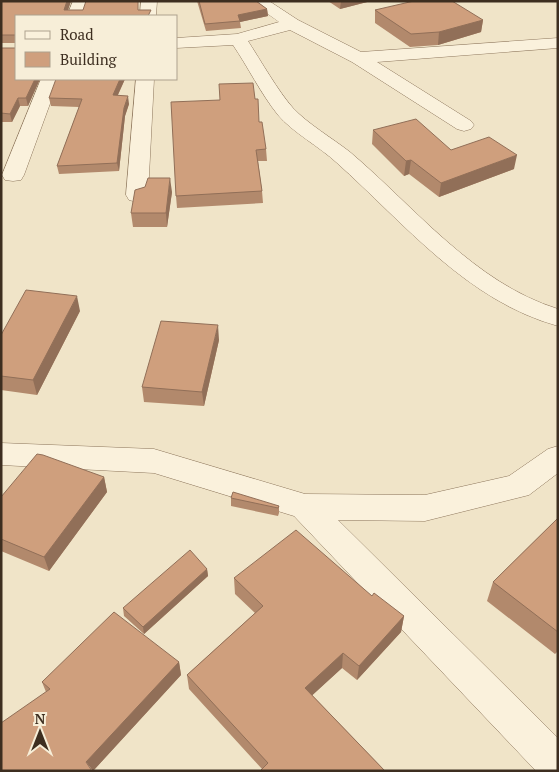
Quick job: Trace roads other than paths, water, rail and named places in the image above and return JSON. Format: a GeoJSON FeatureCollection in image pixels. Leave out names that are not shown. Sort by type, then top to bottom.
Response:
{"type":"FeatureCollection","features":[{"type":"Feature","properties":{"kind":"street"},"geometry":{"type":"LineString","coordinates":[[75,15],[81,1]]}},
{"type":"Feature","properties":{"kind":"street"},"geometry":{"type":"LineString","coordinates":[[148,15],[149,1]]}},
{"type":"Feature","properties":{"kind":"street"},"geometry":{"type":"LineString","coordinates":[[258,1],[292,24],[358,58],[464,125]]}},
{"type":"Feature","properties":{"kind":"street"},"geometry":{"type":"LineString","coordinates":[[178,43],[238,39],[292,24]]}},
{"type":"Feature","properties":{"kind":"street"},"geometry":{"type":"LineString","coordinates":[[238,39],[286,112],[343,157],[448,254],[487,283],[536,311],[558,318]]}},
{"type":"Feature","properties":{"kind":"street"},"geometry":{"type":"LineString","coordinates":[[358,58],[558,43]]}},
{"type":"Feature","properties":{"kind":"street"},"geometry":{"type":"LineString","coordinates":[[13,174],[50,80]]}},
{"type":"Feature","properties":{"kind":"street"},"geometry":{"type":"LineString","coordinates":[[137,195],[145,80]]}},
{"type":"Feature","properties":{"kind":"street"},"geometry":{"type":"LineString","coordinates":[[1,454],[154,461],[305,507],[425,508],[518,486],[558,457]]}},
{"type":"Feature","properties":{"kind":"street"},"geometry":{"type":"LineString","coordinates":[[305,507],[558,766]]}}]}
